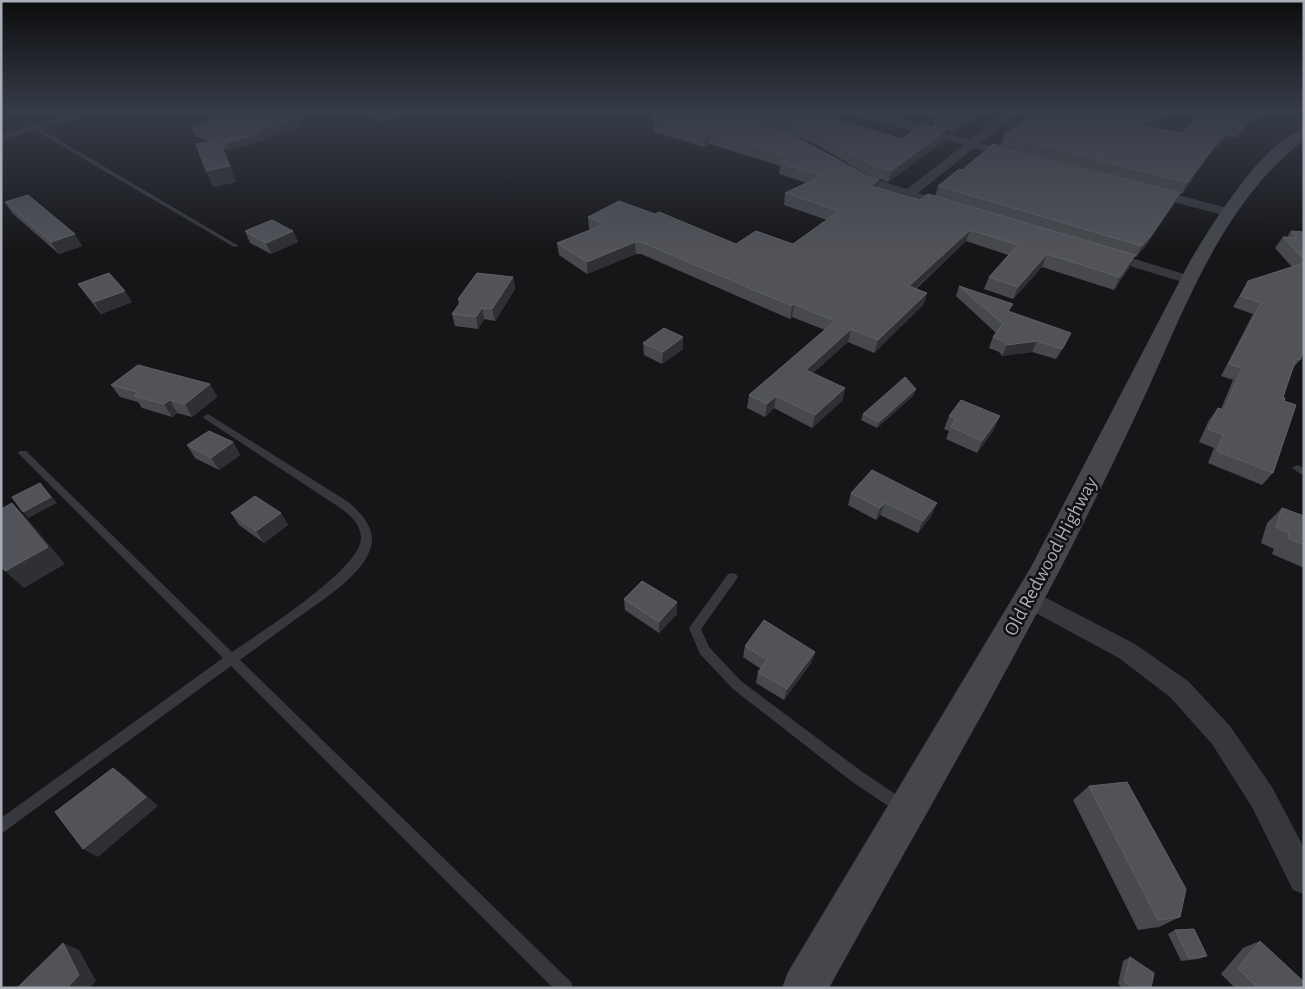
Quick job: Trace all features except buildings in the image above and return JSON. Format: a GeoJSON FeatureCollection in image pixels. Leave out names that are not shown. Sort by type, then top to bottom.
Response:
{"type":"FeatureCollection","features":[{"type":"Feature","properties":{"kind":"main road","name":"Old Redwood Highway"},"geometry":{"type":"LineString","coordinates":[[804,988],[1029,598],[1102,459],[1189,280],[1256,174],[1273,158]]}},
{"type":"Feature","properties":{"kind":"street"},"geometry":{"type":"LineString","coordinates":[[909,194],[954,158]]}},
{"type":"Feature","properties":{"kind":"street"},"geometry":{"type":"LineString","coordinates":[[845,171],[869,182],[965,211]]}},
{"type":"Feature","properties":{"kind":"street"},"geometry":{"type":"LineString","coordinates":[[1141,189],[1230,213]]}},
{"type":"Feature","properties":{"kind":"street"},"geometry":{"type":"LineString","coordinates":[[1094,251],[1189,280]]}},
{"type":"Feature","properties":{"kind":"street"},"geometry":{"type":"LineString","coordinates":[[1029,598],[1127,651],[1179,689],[1220,735],[1262,797],[1304,879]]}},
{"type":"Feature","properties":{"kind":"lane"},"geometry":{"type":"LineString","coordinates":[[86,158],[236,246]]}},
{"type":"Feature","properties":{"kind":"lane"},"geometry":{"type":"LineString","coordinates":[[1,827],[232,661],[335,584],[354,566],[364,551],[368,540],[367,528],[360,517],[208,417]]}},
{"type":"Feature","properties":{"kind":"lane"},"geometry":{"type":"LineString","coordinates":[[23,453],[565,988]]}},
{"type":"Feature","properties":{"kind":"lane"},"geometry":{"type":"LineString","coordinates":[[732,577],[695,628],[704,650],[738,685],[856,776],[906,810]]}}]}
